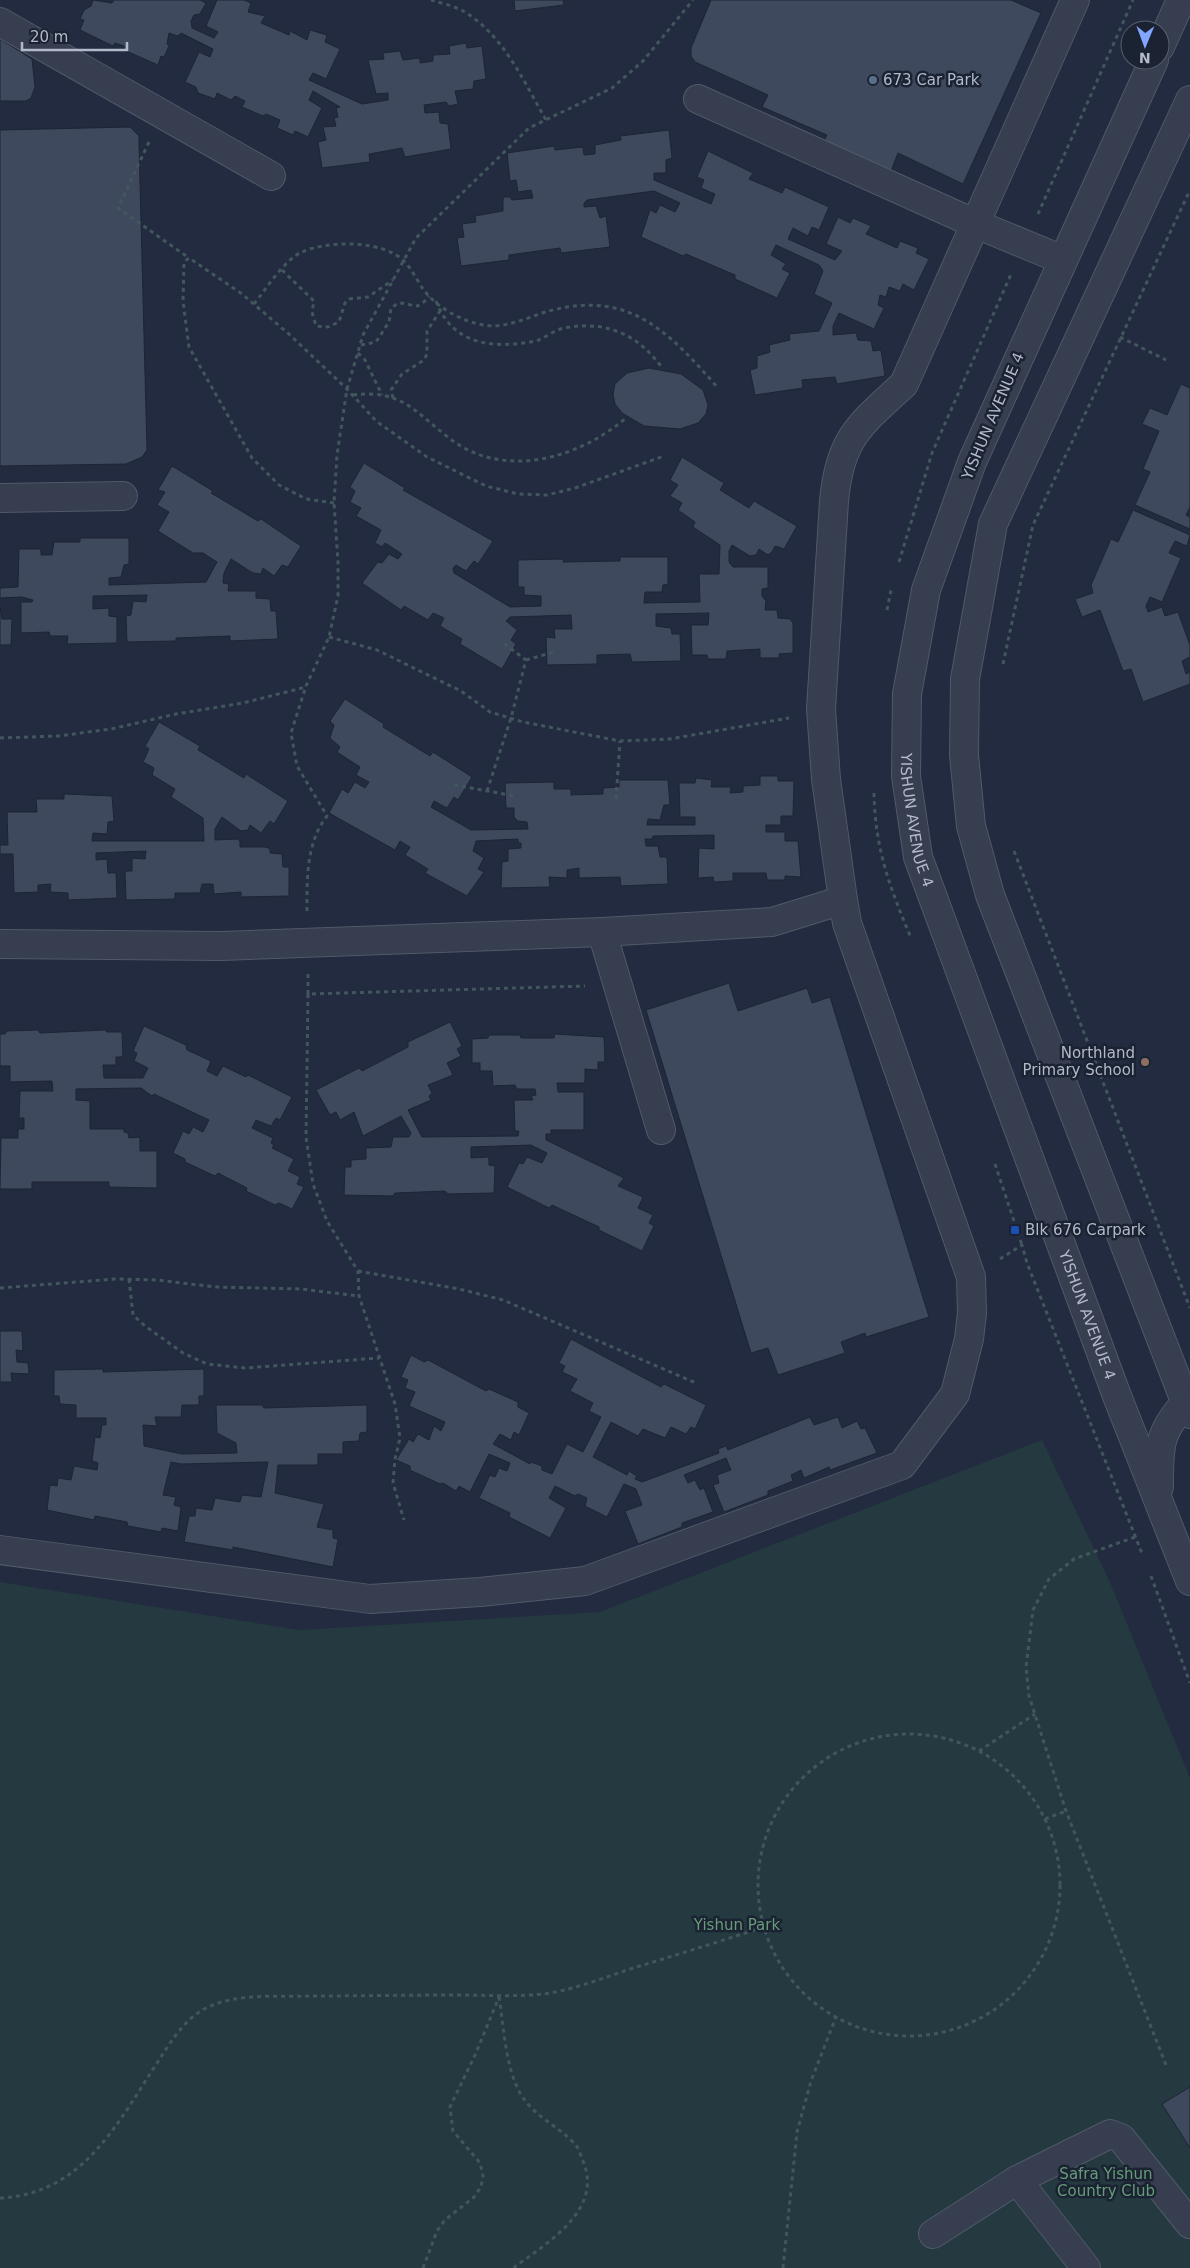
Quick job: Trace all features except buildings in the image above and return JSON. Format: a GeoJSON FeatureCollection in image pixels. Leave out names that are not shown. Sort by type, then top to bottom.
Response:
{"type":"FeatureCollection","features":[{"type":"Feature","properties":{"kind":"street"},"geometry":{"type":"LineString","coordinates":[[0,1550],[370,1599],[480,1592],[585,1581],[902,1465],[955,1394],[969,1339],[972,1313],[971,1277],[847,923],[826,779],[821,709],[836,479],[849,440],[869,415],[904,384],[1075,0]]}},
{"type":"Feature","properties":{"kind":"street"},"geometry":{"type":"LineString","coordinates":[[1170,25],[1181,0]]}},
{"type":"Feature","properties":{"kind":"street"},"geometry":{"type":"LineString","coordinates":[[0,22],[270,176]]}},
{"type":"Feature","properties":{"kind":"street","name":"YISHUN AVENUE 4"},"geometry":{"type":"LineString","coordinates":[[1149,70],[972,462],[926,590],[907,694],[906,776],[918,857],[1158,1503],[1190,1581]]}},
{"type":"Feature","properties":{"kind":"street"},"geometry":{"type":"LineString","coordinates":[[698,99],[976,224],[1063,260]]}},
{"type":"Feature","properties":{"kind":"street"},"geometry":{"type":"LineString","coordinates":[[1158,1503],[1161,1443],[1164,1430],[1188,1408],[990,895],[971,826],[964,755],[965,680],[994,524],[1190,100]]}},
{"type":"Feature","properties":{"kind":"street"},"geometry":{"type":"LineString","coordinates":[[0,498],[123,496]]}},
{"type":"Feature","properties":{"kind":"street"},"geometry":{"type":"LineString","coordinates":[[0,944],[221,946],[602,932],[772,922],[843,900]]}},
{"type":"Feature","properties":{"kind":"street"},"geometry":{"type":"LineString","coordinates":[[602,932],[661,1130]]}},
{"type":"Feature","properties":{"kind":"street"},"geometry":{"type":"LineString","coordinates":[[933,2234],[1018,2180],[1110,2134],[1116,2135],[1190,2224]]}},
{"type":"Feature","properties":{"kind":"street"},"geometry":{"type":"LineString","coordinates":[[1018,2180],[1086,2268]]}},
{"type":"Feature","properties":{"kind":"path"},"geometry":{"type":"LineString","coordinates":[[431,0],[462,11],[489,30],[514,66],[546,120]]}},
{"type":"Feature","properties":{"kind":"path"},"geometry":{"type":"LineString","coordinates":[[404,1520],[393,1483],[395,1459],[400,1438],[395,1404],[359,1296],[358,1271],[327,1221],[314,1184],[306,1137],[307,868],[317,829],[327,816],[298,766],[291,733],[306,686],[329,637],[338,596],[334,503],[337,455],[347,389],[363,335],[416,238],[528,128],[612,88],[643,61],[693,0]]}},
{"type":"Feature","properties":{"kind":"path"},"geometry":{"type":"LineString","coordinates":[[162,114],[118,208],[254,304],[347,389],[376,421],[427,457],[486,486],[518,494],[547,495],[575,488],[664,456]]}},
{"type":"Feature","properties":{"kind":"path"},"geometry":{"type":"LineString","coordinates":[[1002,667],[1033,525],[1190,190]]}},
{"type":"Feature","properties":{"kind":"path"},"geometry":{"type":"LineString","coordinates":[[254,304],[282,270],[302,252],[341,243],[386,250],[404,260],[429,296],[451,314],[484,325],[511,324],[567,306],[603,304],[639,315],[689,356],[718,388]]}},
{"type":"Feature","properties":{"kind":"path"},"geometry":{"type":"LineString","coordinates":[[189,258],[184,262],[183,301],[189,347],[252,458],[279,485],[306,499],[334,503]]}},
{"type":"Feature","properties":{"kind":"path"},"geometry":{"type":"LineString","coordinates":[[282,270],[314,301],[312,312],[316,326],[328,327],[339,322],[345,303],[349,299],[368,297],[393,280]]}},
{"type":"Feature","properties":{"kind":"path"},"geometry":{"type":"LineString","coordinates":[[361,345],[376,342],[389,322],[391,308],[398,302],[414,307],[422,305],[429,296]]}},
{"type":"Feature","properties":{"kind":"path"},"geometry":{"type":"LineString","coordinates":[[436,301],[443,318],[457,332],[485,344],[538,340],[561,328],[584,325],[612,328],[653,354],[663,369]]}},
{"type":"Feature","properties":{"kind":"path"},"geometry":{"type":"LineString","coordinates":[[393,398],[391,390],[399,378],[409,368],[418,365],[424,360],[427,354],[427,331],[440,311]]}},
{"type":"Feature","properties":{"kind":"path"},"geometry":{"type":"LineString","coordinates":[[1121,337],[1166,360]]}},
{"type":"Feature","properties":{"kind":"path"},"geometry":{"type":"LineString","coordinates":[[358,353],[365,360],[382,395]]}},
{"type":"Feature","properties":{"kind":"path"},"geometry":{"type":"LineString","coordinates":[[352,395],[370,393],[393,398],[413,408],[449,439],[466,448],[486,456],[532,461],[571,452],[613,429],[627,417]]}},
{"type":"Feature","properties":{"kind":"path"},"geometry":{"type":"LineString","coordinates":[[329,637],[378,650],[460,692],[490,712],[620,740],[670,739],[793,718]]}},
{"type":"Feature","properties":{"kind":"path"},"geometry":{"type":"LineString","coordinates":[[502,642],[526,660]]}},
{"type":"Feature","properties":{"kind":"path"},"geometry":{"type":"LineString","coordinates":[[526,660],[554,652]]}},
{"type":"Feature","properties":{"kind":"path"},"geometry":{"type":"LineString","coordinates":[[487,791],[511,718],[526,660]]}},
{"type":"Feature","properties":{"kind":"path"},"geometry":{"type":"LineString","coordinates":[[0,738],[58,736],[111,729],[176,714],[243,703],[306,686]]}},
{"type":"Feature","properties":{"kind":"path"},"geometry":{"type":"LineString","coordinates":[[616,799],[620,740]]}},
{"type":"Feature","properties":{"kind":"path"},"geometry":{"type":"LineString","coordinates":[[454,785],[514,796]]}},
{"type":"Feature","properties":{"kind":"path"},"geometry":{"type":"LineString","coordinates":[[1011,845],[1190,1308]]}},
{"type":"Feature","properties":{"kind":"path"},"geometry":{"type":"LineString","coordinates":[[308,994],[618,985]]}},
{"type":"Feature","properties":{"kind":"path"},"geometry":{"type":"LineString","coordinates":[[971,1277],[1022,1245],[1030,1272],[1146,1564]]}},
{"type":"Feature","properties":{"kind":"path"},"geometry":{"type":"LineString","coordinates":[[358,1271],[459,1289],[504,1300],[696,1384]]}},
{"type":"Feature","properties":{"kind":"path"},"geometry":{"type":"LineString","coordinates":[[0,1288],[129,1279],[157,1280],[215,1287],[301,1289],[359,1296]]}},
{"type":"Feature","properties":{"kind":"path"},"geometry":{"type":"LineString","coordinates":[[129,1279],[133,1315],[182,1353],[207,1364],[244,1368],[379,1358]]}},
{"type":"Feature","properties":{"kind":"path"},"geometry":{"type":"LineString","coordinates":[[1135,1537],[1074,1559],[1049,1579],[1033,1610],[1026,1667],[1029,1696],[1066,1811],[1166,2065]]}},
{"type":"Feature","properties":{"kind":"path"},"geometry":{"type":"LineString","coordinates":[[1150,1573],[1190,1683]]}},
{"type":"Feature","properties":{"kind":"path"},"geometry":{"type":"LineString","coordinates":[[979,1752],[1035,1714]]}},
{"type":"Feature","properties":{"kind":"path"},"geometry":{"type":"LineString","coordinates":[[918,1735],[949,1740],[979,1752],[1006,1769],[1028,1792],[1045,1819],[1056,1849],[1060,1872],[1059,1912],[1050,1942],[1034,1970],[1014,1994],[988,2014],[960,2028],[929,2035],[897,2036],[865,2029],[836,2017],[812,2001],[791,1979],[775,1955],[764,1928],[758,1896],[759,1872],[767,1833],[782,1805],[796,1786],[826,1760],[855,1745],[886,1736],[918,1735]]}},
{"type":"Feature","properties":{"kind":"path"},"geometry":{"type":"LineString","coordinates":[[1045,1819],[1066,1811]]}},
{"type":"Feature","properties":{"kind":"path"},"geometry":{"type":"LineString","coordinates":[[0,2198],[15,2197],[47,2187],[63,2179],[92,2157],[108,2138],[181,2029],[198,2012],[210,2006],[238,1999],[270,1997],[457,1995],[499,1997],[546,1994],[764,1928]]}},
{"type":"Feature","properties":{"kind":"path"},"geometry":{"type":"LineString","coordinates":[[423,2268],[437,2231],[446,2220],[474,2197],[481,2187],[483,2176],[480,2163],[454,2131],[450,2107],[499,1997]]}},
{"type":"Feature","properties":{"kind":"path"},"geometry":{"type":"LineString","coordinates":[[499,1997],[512,2071],[520,2093],[535,2112],[557,2127],[576,2146],[588,2174],[586,2198],[576,2215],[556,2237],[513,2268]]}},
{"type":"Feature","properties":{"kind":"path"},"geometry":{"type":"LineString","coordinates":[[783,2268],[797,2132],[811,2082],[836,2017]]}},
{"type":"Feature","properties":{"kind":"green space","name":"Yishun Park"},"geometry":{"type":"Polygon","coordinates":[[[1042,1440],[1109,1580],[1190,1778],[1190,2268],[0,2268],[0,1582],[299,1630],[600,1612],[1042,1440]]]}},
{"type":"Feature","properties":{"kind":"place","name":"673 Car Park"},"geometry":{"type":"Point","coordinates":[873,80]}},
{"type":"Feature","properties":{"kind":"place","name":"Northland Primary School"},"geometry":{"type":"Point","coordinates":[1145,1062]}},
{"type":"Feature","properties":{"kind":"place","name":"Blk 676 Carpark"},"geometry":{"type":"Point","coordinates":[1015,1230]}},
{"type":"Feature","properties":{"kind":"park label","name":"Safra Yishun Country Club"},"geometry":{"type":"Point","coordinates":[1106,2182]}}]}
